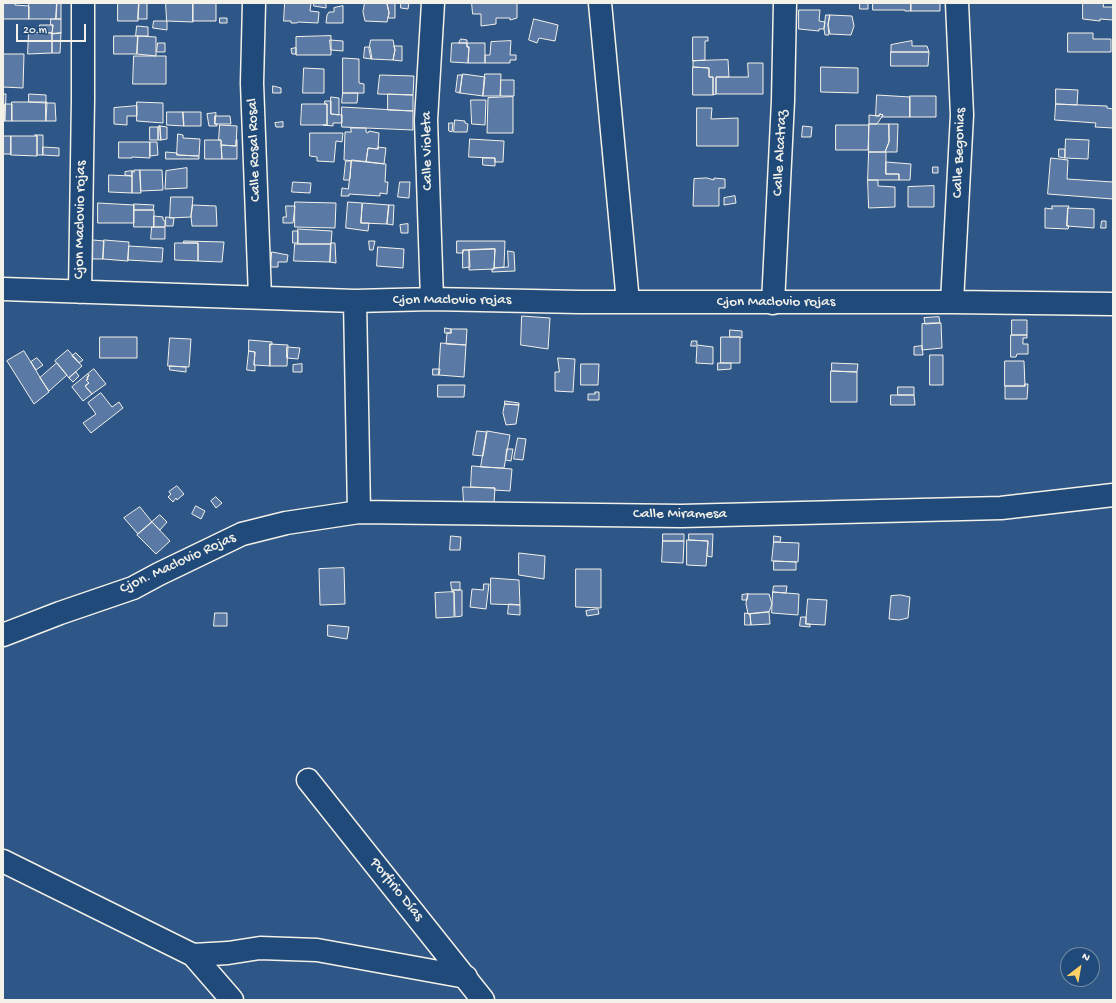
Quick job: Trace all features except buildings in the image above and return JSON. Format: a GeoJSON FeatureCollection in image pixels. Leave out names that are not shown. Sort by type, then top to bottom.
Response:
{"type":"FeatureCollection","features":[{"type":"Feature","properties":{"kind":"street","name":"Cjon Maclovio rojas"},"geometry":{"type":"LineString","coordinates":[[83,3],[80,292],[355,301],[432,299],[628,302],[952,302],[1113,304]]}},
{"type":"Feature","properties":{"kind":"street","name":"Calle Rosal Rosal"},"geometry":{"type":"LineString","coordinates":[[254,3],[252,82],[260,297]]}},
{"type":"Feature","properties":{"kind":"street","name":"Calle Violeta"},"geometry":{"type":"LineString","coordinates":[[432,299],[426,120],[433,3]]}},
{"type":"Feature","properties":{"kind":"street"},"geometry":{"type":"LineString","coordinates":[[600,3],[628,302]]}},
{"type":"Feature","properties":{"kind":"street","name":"Calle Alcatraz"},"geometry":{"type":"LineString","coordinates":[[773,303],[784,101],[785,3]]}},
{"type":"Feature","properties":{"kind":"street","name":"Calle Begonias"},"geometry":{"type":"LineString","coordinates":[[952,302],[962,115],[957,3]]}},
{"type":"Feature","properties":{"kind":"street"},"geometry":{"type":"LineString","coordinates":[[3,289],[80,292]]}},
{"type":"Feature","properties":{"kind":"street"},"geometry":{"type":"LineString","coordinates":[[355,301],[359,512]]}},
{"type":"Feature","properties":{"kind":"street","name":"Calle Miramesa"},"geometry":{"type":"LineString","coordinates":[[359,512],[681,516],[1001,508],[1113,496]]}},
{"type":"Feature","properties":{"kind":"street","name":"Cjon. Maclovio Rojas"},"geometry":{"type":"LineString","coordinates":[[3,635],[60,613],[133,588],[242,534],[286,523],[359,512]]}},
{"type":"Feature","properties":{"kind":"street","name":"Porfirio Días"},"geometry":{"type":"LineString","coordinates":[[308,780],[466,976],[483,1000]]}},
{"type":"Feature","properties":{"kind":"street"},"geometry":{"type":"LineString","coordinates":[[3,861],[193,955],[232,1000]]}},
{"type":"Feature","properties":{"kind":"street"},"geometry":{"type":"LineString","coordinates":[[193,955],[228,953],[260,948],[316,950],[466,976]]}}]}
